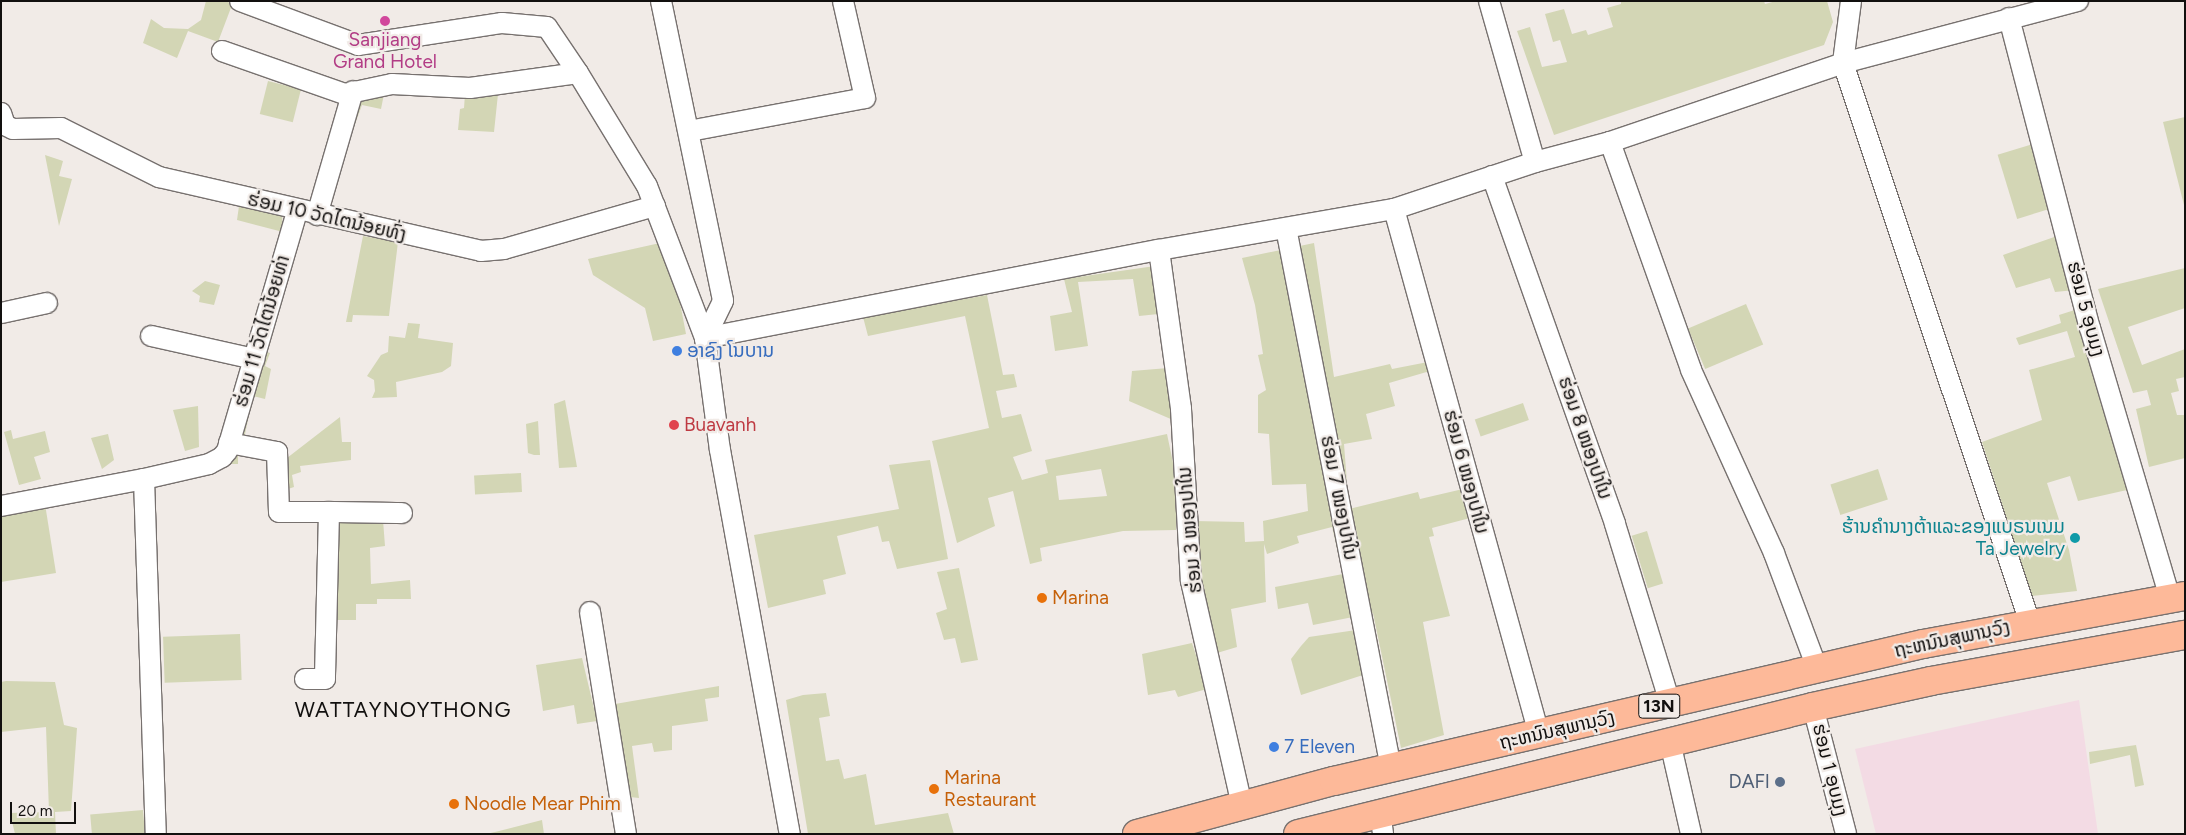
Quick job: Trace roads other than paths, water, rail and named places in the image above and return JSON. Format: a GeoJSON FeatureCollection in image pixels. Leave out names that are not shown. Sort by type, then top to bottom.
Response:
{"type":"FeatureCollection","features":[{"type":"Feature","properties":{"kind":"highway","name":"ຖະຫນົນສຸພານຸວົງ"},"geometry":{"type":"LineString","coordinates":[[1138,834],[1391,768],[1817,668],[2030,623],[2177,597]]}},
{"type":"Feature","properties":{"kind":"highway","name":"ຖະຫນົນສຸພານຸວົງ"},"geometry":{"type":"LineString","coordinates":[[1298,834],[1381,823],[1670,742],[1814,707],[1932,681],[2185,634]]}},
{"type":"Feature","properties":{"kind":"street"},"geometry":{"type":"LineString","coordinates":[[240,1],[358,45],[502,23],[547,27],[578,73],[647,186],[706,338],[720,450],[790,834]]}},
{"type":"Feature","properties":{"kind":"street"},"geometry":{"type":"LineString","coordinates":[[660,1],[690,131],[723,301],[706,338]]}},
{"type":"Feature","properties":{"kind":"street"},"geometry":{"type":"LineString","coordinates":[[690,131],[865,98],[843,1]]}},
{"type":"Feature","properties":{"kind":"street"},"geometry":{"type":"LineString","coordinates":[[1489,1],[1535,162]]}},
{"type":"Feature","properties":{"kind":"street"},"geometry":{"type":"LineString","coordinates":[[1851,1],[1843,63],[2030,623]]}},
{"type":"Feature","properties":{"kind":"street"},"geometry":{"type":"LineString","coordinates":[[706,338],[1159,250],[1394,209],[1535,162],[1610,142],[1843,63],[2078,1]]}},
{"type":"Feature","properties":{"kind":"street","name":"ຮ່ອມ 5 ອຸບມຸງ"},"geometry":{"type":"LineString","coordinates":[[2009,18],[2090,328],[2177,597]]}},
{"type":"Feature","properties":{"kind":"street"},"geometry":{"type":"LineString","coordinates":[[222,51],[344,94],[397,83],[470,88],[578,73]]}},
{"type":"Feature","properties":{"kind":"street"},"geometry":{"type":"LineString","coordinates":[[318,215],[353,92]]}},
{"type":"Feature","properties":{"kind":"street","name":"ຮ່ອມ 10 ວັດໄຕນ້ອຍທົ່ງ"},"geometry":{"type":"LineString","coordinates":[[3,119],[13,129],[61,128],[159,177],[297,211],[492,251],[655,206]]}},
{"type":"Feature","properties":{"kind":"street"},"geometry":{"type":"LineString","coordinates":[[1610,142],[1691,370],[1774,554],[1817,668]]}},
{"type":"Feature","properties":{"kind":"street","name":"ຮ່ອມ 8 ໜອງປາໃນ"},"geometry":{"type":"LineString","coordinates":[[1492,176],[1616,524],[1670,703]]}},
{"type":"Feature","properties":{"kind":"street","name":"ຮ່ອມ 6 ໜອງປາໃນ"},"geometry":{"type":"LineString","coordinates":[[1394,209],[1539,734]]}},
{"type":"Feature","properties":{"kind":"street","name":"ຮ່ອມ 11 ວັດໄຕນ້ອຍທ່າ"},"geometry":{"type":"LineString","coordinates":[[228,447],[297,211]]}},
{"type":"Feature","properties":{"kind":"street","name":"ຮ່ອມ 7 ໜອງປາໃນ"},"geometry":{"type":"LineString","coordinates":[[1286,228],[1391,768]]}},
{"type":"Feature","properties":{"kind":"street","name":"ຮ່ອມ 3 ໜອງປາໃນ"},"geometry":{"type":"LineString","coordinates":[[1159,250],[1181,409],[1191,581],[1242,806]]}},
{"type":"Feature","properties":{"kind":"street"},"geometry":{"type":"LineString","coordinates":[[1,313],[47,303]]}},
{"type":"Feature","properties":{"kind":"street"},"geometry":{"type":"LineString","coordinates":[[151,336],[254,359]]}},
{"type":"Feature","properties":{"kind":"street"},"geometry":{"type":"LineString","coordinates":[[1,506],[144,479],[209,464],[228,447],[276,452],[279,512],[402,513]]}},
{"type":"Feature","properties":{"kind":"street"},"geometry":{"type":"LineString","coordinates":[[144,479],[156,834]]}},
{"type":"Feature","properties":{"kind":"street"},"geometry":{"type":"LineString","coordinates":[[305,679],[325,679],[329,512]]}},
{"type":"Feature","properties":{"kind":"street"},"geometry":{"type":"LineString","coordinates":[[590,612],[626,834]]}},
{"type":"Feature","properties":{"kind":"street","name":"ຮ່ອມ 1 ອຸບມຸງ"},"geometry":{"type":"LineString","coordinates":[[1814,707],[1846,834]]}},
{"type":"Feature","properties":{"kind":"street"},"geometry":{"type":"LineString","coordinates":[[1670,742],[1691,834]]}},
{"type":"Feature","properties":{"kind":"place","name":"Sanjiang Grand Hotel"},"geometry":{"type":"Point","coordinates":[385,21]}},
{"type":"Feature","properties":{"kind":"place","name":"ອາຊົງ ໂນບານ"},"geometry":{"type":"Point","coordinates":[677,351]}},
{"type":"Feature","properties":{"kind":"place","name":"Buavanh"},"geometry":{"type":"Point","coordinates":[674,425]}},
{"type":"Feature","properties":{"kind":"place","name":"ຮ້ານຄຳນາງຕ້າແລະຂອງແບຣນເນມ Ta Jewelry"},"geometry":{"type":"Point","coordinates":[2075,538]}},
{"type":"Feature","properties":{"kind":"place","name":"Marina"},"geometry":{"type":"Point","coordinates":[1042,598]}},
{"type":"Feature","properties":{"kind":"place","name":"7 Eleven"},"geometry":{"type":"Point","coordinates":[1274,747]}},
{"type":"Feature","properties":{"kind":"place","name":"DAFI"},"geometry":{"type":"Point","coordinates":[1780,782]}},
{"type":"Feature","properties":{"kind":"place","name":"Marina Restaurant"},"geometry":{"type":"Point","coordinates":[934,789]}},
{"type":"Feature","properties":{"kind":"place","name":"Noodle Mear Phim"},"geometry":{"type":"Point","coordinates":[454,804]}},
{"type":"Feature","properties":{"kind":"district","name":"WATTAYNOYTHONG"},"geometry":{"type":"Point","coordinates":[403,710]}}]}
